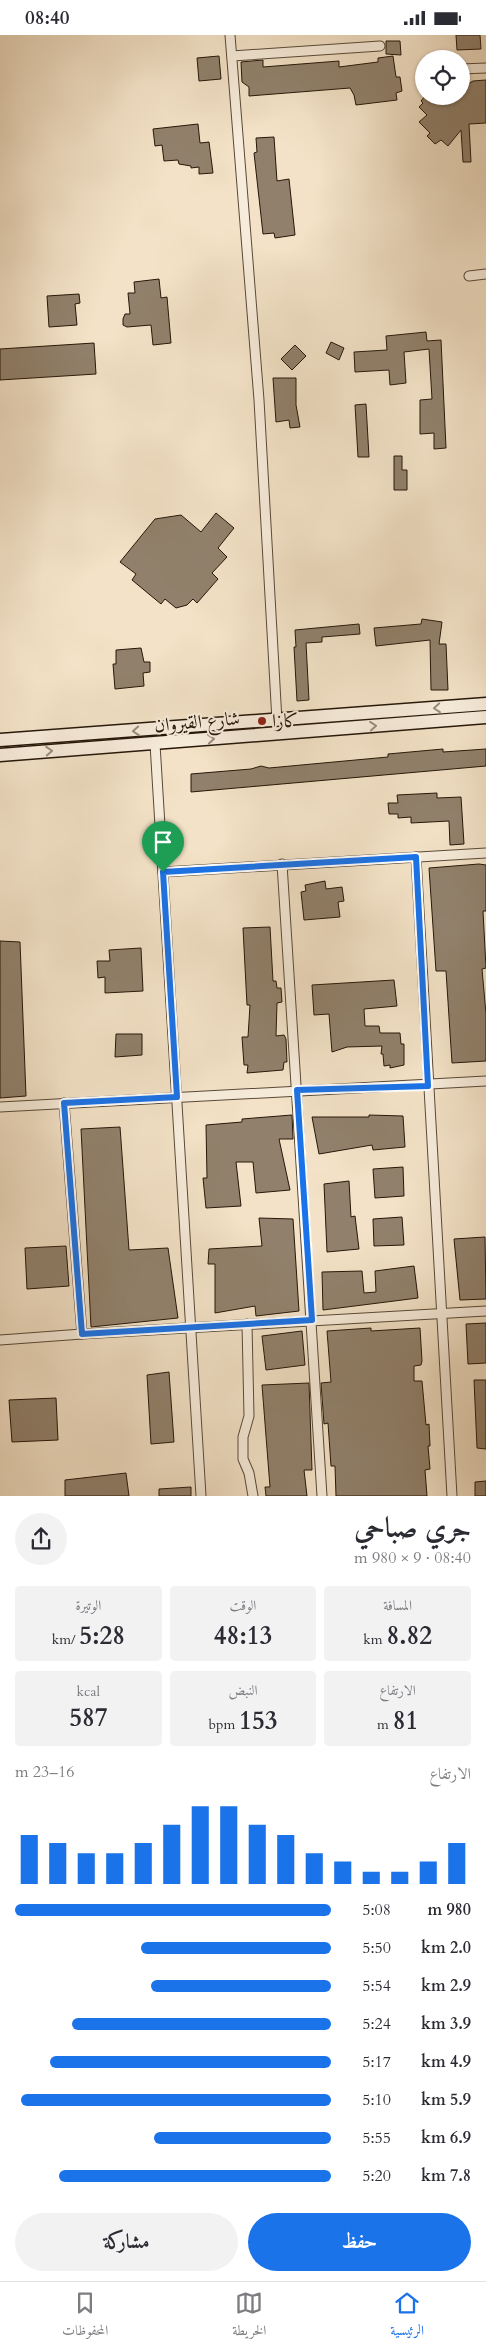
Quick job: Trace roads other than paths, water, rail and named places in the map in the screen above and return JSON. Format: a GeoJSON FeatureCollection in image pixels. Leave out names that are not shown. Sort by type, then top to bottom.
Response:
{"type":"FeatureCollection","features":[{"type":"Feature","properties":{"kind":"main road","name":"شارع القيروان"},"geometry":{"type":"LineString","coordinates":[[0,740],[277,721],[486,704]]}},
{"type":"Feature","properties":{"kind":"main road","name":"شارع القيروان"},"geometry":{"type":"LineString","coordinates":[[0,755],[486,717]]}},
{"type":"Feature","properties":{"kind":"street"},"geometry":{"type":"LineString","coordinates":[[230,35],[259,400],[277,721]]}},
{"type":"Feature","properties":{"kind":"street"},"geometry":{"type":"LineString","coordinates":[[232,56],[380,46]]}},
{"type":"Feature","properties":{"kind":"street"},"geometry":{"type":"LineString","coordinates":[[470,69],[486,68]]}},
{"type":"Feature","properties":{"kind":"street"},"geometry":{"type":"LineString","coordinates":[[469,276],[486,274]]}},
{"type":"Feature","properties":{"kind":"street"},"geometry":{"type":"LineString","coordinates":[[156,744],[201,1496]]}},
{"type":"Feature","properties":{"kind":"street"},"geometry":{"type":"LineString","coordinates":[[163,872],[486,853]]}},
{"type":"Feature","properties":{"kind":"street"},"geometry":{"type":"LineString","coordinates":[[416,857],[440,1313],[452,1496]]}},
{"type":"Feature","properties":{"kind":"street"},"geometry":{"type":"LineString","coordinates":[[282,864],[322,1496]]}},
{"type":"Feature","properties":{"kind":"street"},"geometry":{"type":"LineString","coordinates":[[0,1107],[297,1090],[428,1086],[486,1081]]}},
{"type":"Feature","properties":{"kind":"street"},"geometry":{"type":"LineString","coordinates":[[64,1103],[82,1334]]}},
{"type":"Feature","properties":{"kind":"street"},"geometry":{"type":"LineString","coordinates":[[0,1340],[486,1311]]}},
{"type":"Feature","properties":{"kind":"street"},"geometry":{"type":"LineString","coordinates":[[247,1324],[249,1416],[243,1437],[243,1459],[249,1473],[253,1496]]}},
{"type":"Feature","properties":{"kind":"place","name":"كازا"},"geometry":{"type":"Point","coordinates":[262,721]}}]}
